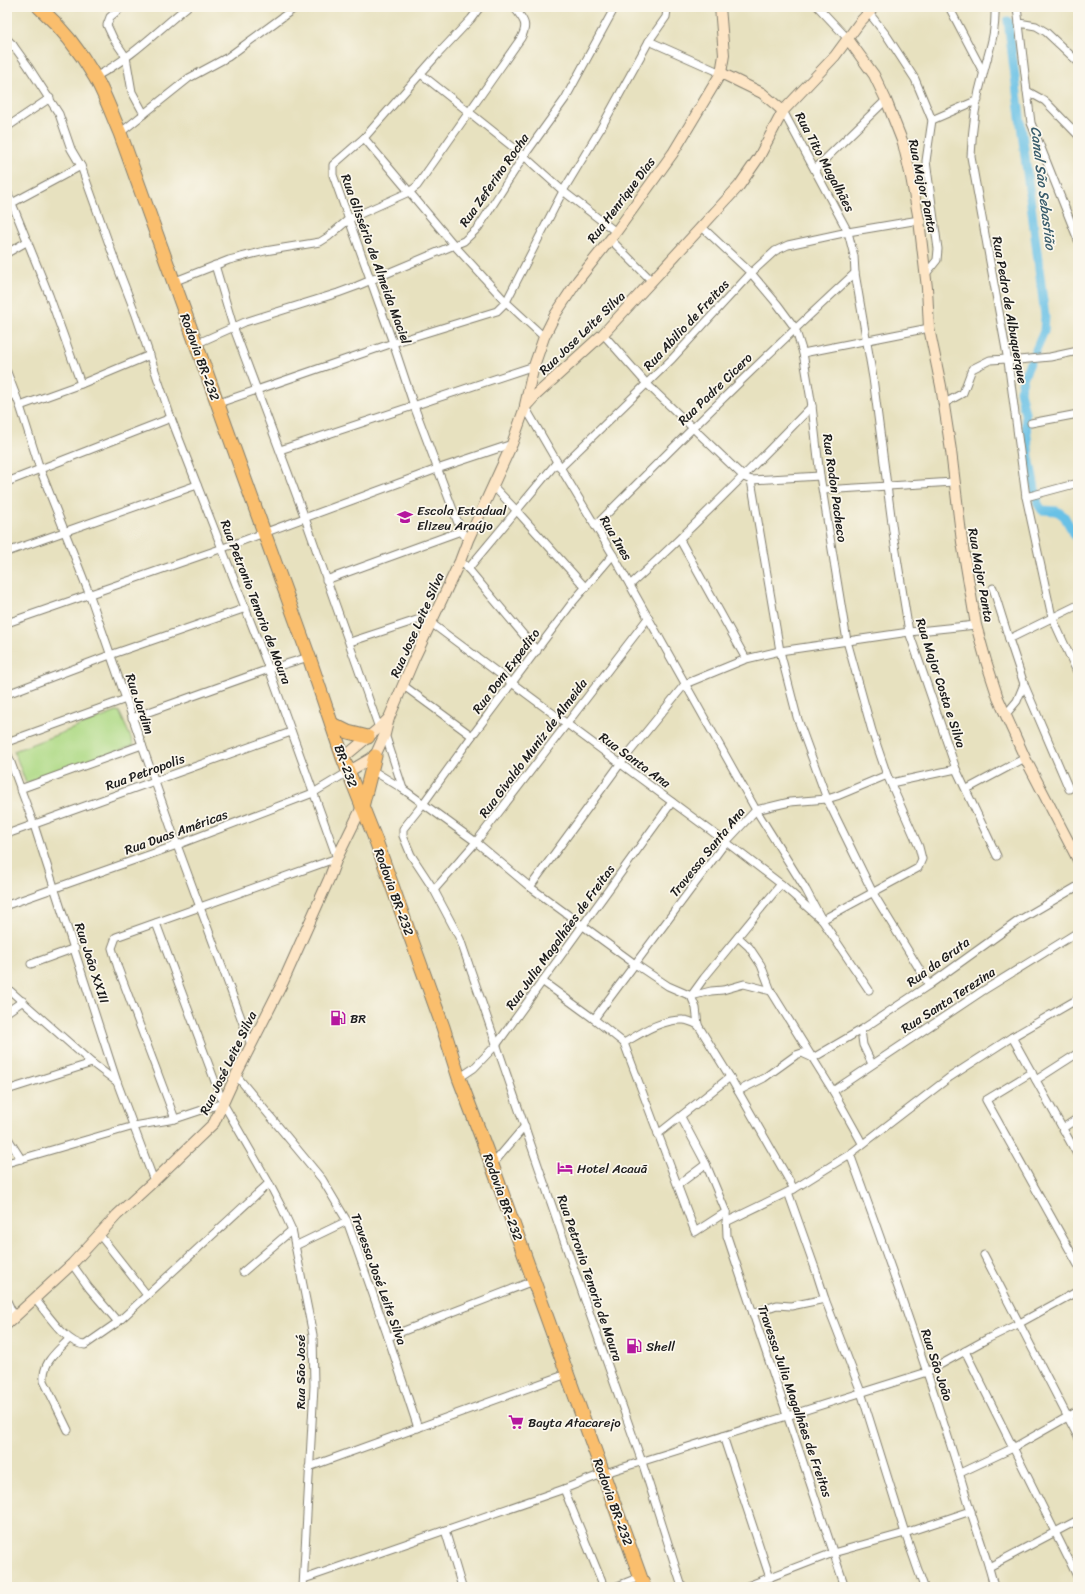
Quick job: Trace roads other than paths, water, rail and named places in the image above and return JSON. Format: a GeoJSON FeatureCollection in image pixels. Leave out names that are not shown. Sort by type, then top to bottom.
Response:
{"type":"FeatureCollection","features":[{"type":"Feature","properties":{"kind":"highway","name":"Rodovia BR-232"},"geometry":{"type":"LineString","coordinates":[[39,7],[52,18],[77,50],[95,77],[120,133],[332,724]]}},
{"type":"Feature","properties":{"kind":"highway"},"geometry":{"type":"LineString","coordinates":[[332,724],[348,732],[368,737]]}},
{"type":"Feature","properties":{"kind":"highway","name":"BR-232"},"geometry":{"type":"LineString","coordinates":[[332,724],[348,772],[362,807]]}},
{"type":"Feature","properties":{"kind":"highway"},"geometry":{"type":"LineString","coordinates":[[362,807],[375,756]]}},
{"type":"Feature","properties":{"kind":"highway","name":"Rodovia BR-232"},"geometry":{"type":"LineString","coordinates":[[362,807],[642,1582]]}},
{"type":"Feature","properties":{"kind":"street"},"geometry":{"type":"LineString","coordinates":[[122,7],[110,17],[107,25],[126,57],[132,92],[144,114]]}},
{"type":"Feature","properties":{"kind":"street"},"geometry":{"type":"LineString","coordinates":[[95,77],[109,70],[187,7]]}},
{"type":"Feature","properties":{"kind":"street"},"geometry":{"type":"LineString","coordinates":[[120,133],[189,78],[228,57],[296,7]]}},
{"type":"Feature","properties":{"kind":"street","name":"Rua Glissério de Almeida Maciel"},"geometry":{"type":"LineString","coordinates":[[468,540],[461,531],[437,469],[332,170],[333,165],[364,138],[471,19],[480,7]]}},
{"type":"Feature","properties":{"kind":"street"},"geometry":{"type":"LineString","coordinates":[[173,282],[229,260],[265,251],[320,242],[349,219],[409,192],[422,181],[518,44],[526,29],[514,7]]}},
{"type":"Feature","properties":{"kind":"street","name":"Rua Zeferino Rocha"},"geometry":{"type":"LineString","coordinates":[[196,344],[233,326],[338,293],[454,245],[471,236],[478,228],[524,156],[565,99],[615,7]]}},
{"type":"Feature","properties":{"kind":"street"},"geometry":{"type":"LineString","coordinates":[[216,404],[393,343],[497,311],[506,302],[563,191],[601,128],[649,41],[666,17],[667,10],[665,7]]}},
{"type":"Feature","properties":{"kind":"street","name":"Rua Henrique Dias"},"geometry":{"type":"LineString","coordinates":[[525,407],[534,366],[544,337],[565,299],[673,153],[721,73],[724,55],[720,7]]}},
{"type":"Feature","properties":{"kind":"street","name":"Rua Major Panta"},"geometry":{"type":"LineString","coordinates":[[818,7],[848,39],[874,75],[886,100],[903,143],[919,220],[929,328],[943,404],[962,542],[976,625],[998,698],[1025,758],[1078,860]]}},
{"type":"Feature","properties":{"kind":"street"},"geometry":{"type":"LineString","coordinates":[[949,7],[983,72]]}},
{"type":"Feature","properties":{"kind":"street","name":"Rua Pedro de Albuquerque"},"geometry":{"type":"LineString","coordinates":[[995,7],[996,23],[994,36],[983,72],[972,133],[971,157],[1008,360],[1052,618],[1078,674]]}},
{"type":"Feature","properties":{"kind":"street"},"geometry":{"type":"LineString","coordinates":[[1017,7],[1031,123],[1078,240]]}},
{"type":"Feature","properties":{"kind":"street"},"geometry":{"type":"LineString","coordinates":[[868,9],[915,79],[932,120],[978,100]]}},
{"type":"Feature","properties":{"kind":"street","name":"Rua Jose Leite Silva"},"geometry":{"type":"LineString","coordinates":[[375,756],[382,731],[404,686],[512,444],[525,407],[603,334],[740,186],[759,156],[783,111],[835,56],[868,9]]}},
{"type":"Feature","properties":{"kind":"street"},"geometry":{"type":"LineString","coordinates":[[1019,23],[1036,26],[1046,32],[1078,62]]}},
{"type":"Feature","properties":{"kind":"street","name":"Rua Tito Magalhães"},"geometry":{"type":"LineString","coordinates":[[649,41],[762,93],[783,111],[848,232],[854,256],[855,273],[867,340]]}},
{"type":"Feature","properties":{"kind":"street"},"geometry":{"type":"LineString","coordinates":[[7,50],[10,42]]}},
{"type":"Feature","properties":{"kind":"street","name":"Rua Petronio Tenorio de Moura"},"geometry":{"type":"LineString","coordinates":[[10,42],[50,98],[59,114],[71,149],[81,166],[172,418],[269,669],[337,858]]}},
{"type":"Feature","properties":{"kind":"street"},"geometry":{"type":"LineString","coordinates":[[421,74],[524,156],[613,236],[652,281]]}},
{"type":"Feature","properties":{"kind":"street"},"geometry":{"type":"LineString","coordinates":[[1027,91],[1045,101],[1078,135]]}},
{"type":"Feature","properties":{"kind":"street"},"geometry":{"type":"LineString","coordinates":[[7,127],[50,98]]}},
{"type":"Feature","properties":{"kind":"street"},"geometry":{"type":"LineString","coordinates":[[815,169],[886,100]]}},
{"type":"Feature","properties":{"kind":"street","name":"Rua Major Panta"},"geometry":{"type":"LineString","coordinates":[[925,275],[937,260],[938,249],[926,161],[932,120]]}},
{"type":"Feature","properties":{"kind":"street"},"geometry":{"type":"LineString","coordinates":[[364,138],[454,245],[506,302],[544,337]]}},
{"type":"Feature","properties":{"kind":"street"},"geometry":{"type":"LineString","coordinates":[[12,203],[81,166]]}},
{"type":"Feature","properties":{"kind":"street"},"geometry":{"type":"LineString","coordinates":[[7,191],[28,241],[81,384]]}},
{"type":"Feature","properties":{"kind":"street","name":"Rua Abilio de Freitas"},"geometry":{"type":"LineString","coordinates":[[468,569],[516,510],[558,465],[647,384],[698,332],[751,273],[775,251],[788,245],[848,232],[919,220]]}},
{"type":"Feature","properties":{"kind":"street","name":"Rua Rodon Pacheco"},"geometry":{"type":"LineString","coordinates":[[702,227],[751,273],[778,305],[795,328],[803,353],[812,406],[820,476],[847,641],[872,731],[887,775],[919,847],[922,859],[918,868],[873,893]]}},
{"type":"Feature","properties":{"kind":"street"},"geometry":{"type":"LineString","coordinates":[[7,253],[28,241]]}},
{"type":"Feature","properties":{"kind":"street"},"geometry":{"type":"LineString","coordinates":[[215,265],[233,326],[305,518],[326,580],[403,790]]}},
{"type":"Feature","properties":{"kind":"street","name":"Rua Padre Cicero"},"geometry":{"type":"LineString","coordinates":[[595,526],[692,428],[795,328],[855,273]]}},
{"type":"Feature","properties":{"kind":"street"},"geometry":{"type":"LineString","coordinates":[[803,353],[929,328]]}},
{"type":"Feature","properties":{"kind":"street"},"geometry":{"type":"LineString","coordinates":[[603,334],[647,384],[747,479],[780,652],[797,717],[827,799],[873,893],[929,985]]}},
{"type":"Feature","properties":{"kind":"street","name":"Rua Major Costa e Silva"},"geometry":{"type":"LineString","coordinates":[[867,340],[888,485],[894,539],[909,632],[956,768],[997,856]]}},
{"type":"Feature","properties":{"kind":"street"},"geometry":{"type":"LineString","coordinates":[[943,404],[963,393],[972,369],[990,360],[1050,357],[1078,351]]}},
{"type":"Feature","properties":{"kind":"street"},"geometry":{"type":"LineString","coordinates":[[20,406],[81,384],[150,355]]}},
{"type":"Feature","properties":{"kind":"street"},"geometry":{"type":"LineString","coordinates":[[280,450],[534,366]]}},
{"type":"Feature","properties":{"kind":"street","name":"Rua Jardim"},"geometry":{"type":"LineString","coordinates":[[7,372],[20,406],[40,469],[89,593],[132,718],[251,1045]]}},
{"type":"Feature","properties":{"kind":"street"},"geometry":{"type":"LineString","coordinates":[[7,397],[15,394]]}},
{"type":"Feature","properties":{"kind":"street"},"geometry":{"type":"LineString","coordinates":[[630,585],[747,479],[812,406]]}},
{"type":"Feature","properties":{"kind":"street","name":"Rua Ines"},"geometry":{"type":"LineString","coordinates":[[525,407],[558,465],[613,555],[756,810],[806,890],[822,920]]}},
{"type":"Feature","properties":{"kind":"street"},"geometry":{"type":"LineString","coordinates":[[1031,423],[1078,414]]}},
{"type":"Feature","properties":{"kind":"street"},"geometry":{"type":"LineString","coordinates":[[7,482],[172,418]]}},
{"type":"Feature","properties":{"kind":"street"},"geometry":{"type":"LineString","coordinates":[[7,623],[89,593],[223,548],[437,469],[512,444]]}},
{"type":"Feature","properties":{"kind":"street"},"geometry":{"type":"LineString","coordinates":[[747,479],[820,476]]}},
{"type":"Feature","properties":{"kind":"street"},"geometry":{"type":"LineString","coordinates":[[823,490],[954,482]]}},
{"type":"Feature","properties":{"kind":"street"},"geometry":{"type":"LineString","coordinates":[[1030,496],[1040,492],[1078,483]]}},
{"type":"Feature","properties":{"kind":"street"},"geometry":{"type":"LineString","coordinates":[[7,552],[197,484]]}},
{"type":"Feature","properties":{"kind":"street"},"geometry":{"type":"LineString","coordinates":[[493,486],[585,587]]}},
{"type":"Feature","properties":{"kind":"street"},"geometry":{"type":"LineString","coordinates":[[326,580],[461,531]]}},
{"type":"Feature","properties":{"kind":"street"},"geometry":{"type":"LineString","coordinates":[[680,540],[746,659]]}},
{"type":"Feature","properties":{"kind":"street","name":"Rua Dom Expedito"},"geometry":{"type":"LineString","coordinates":[[434,890],[412,855],[403,836],[403,829],[512,682],[585,587],[613,555]]}},
{"type":"Feature","properties":{"kind":"street"},"geometry":{"type":"LineString","coordinates":[[460,561],[536,651]]}},
{"type":"Feature","properties":{"kind":"street"},"geometry":{"type":"LineString","coordinates":[[993,588],[1024,684],[1069,789]]}},
{"type":"Feature","properties":{"kind":"street"},"geometry":{"type":"LineString","coordinates":[[1009,639],[1078,605]]}},
{"type":"Feature","properties":{"kind":"street"},"geometry":{"type":"LineString","coordinates":[[7,694],[110,655],[246,608]]}},
{"type":"Feature","properties":{"kind":"street","name":"Rua Givaldo Muniz de Almeida"},"geometry":{"type":"LineString","coordinates":[[434,890],[476,842],[648,618]]}},
{"type":"Feature","properties":{"kind":"street"},"geometry":{"type":"LineString","coordinates":[[350,642],[433,619]]}},
{"type":"Feature","properties":{"kind":"street","name":"Rua Santa Ana"},"geometry":{"type":"LineString","coordinates":[[433,619],[567,724],[726,842],[780,884],[822,920]]}},
{"type":"Feature","properties":{"kind":"street"},"geometry":{"type":"LineString","coordinates":[[530,887],[620,764],[685,684],[746,659],[780,652],[909,632],[976,625]]}},
{"type":"Feature","properties":{"kind":"street"},"geometry":{"type":"LineString","coordinates":[[132,718],[269,669],[309,657]]}},
{"type":"Feature","properties":{"kind":"street"},"geometry":{"type":"LineString","coordinates":[[1006,714],[1017,701],[1024,684]]}},
{"type":"Feature","properties":{"kind":"street"},"geometry":{"type":"LineString","coordinates":[[404,686],[472,736]]}},
{"type":"Feature","properties":{"kind":"street"},"geometry":{"type":"LineString","coordinates":[[7,742],[126,699]]}},
{"type":"Feature","properties":{"kind":"street","name":"Rua Jose Leite Silva"},"geometry":{"type":"LineString","coordinates":[[343,758],[368,737],[382,731]]}},
{"type":"Feature","properties":{"kind":"street","name":"Rua Petropolis"},"geometry":{"type":"LineString","coordinates":[[7,834],[292,732]]}},
{"type":"Feature","properties":{"kind":"street"},"geometry":{"type":"LineString","coordinates":[[20,790],[142,745]]}},
{"type":"Feature","properties":{"kind":"street","name":"Rua João XXIII"},"geometry":{"type":"LineString","coordinates":[[7,752],[9,764],[34,825],[75,948],[117,1082],[154,1181]]}},
{"type":"Feature","properties":{"kind":"street"},"geometry":{"type":"LineString","coordinates":[[348,772],[375,756]]}},
{"type":"Feature","properties":{"kind":"street"},"geometry":{"type":"LineString","coordinates":[[967,789],[1025,758]]}},
{"type":"Feature","properties":{"kind":"street"},"geometry":{"type":"LineString","coordinates":[[891,783],[956,768]]}},
{"type":"Feature","properties":{"kind":"street"},"geometry":{"type":"LineString","coordinates":[[372,770],[403,790],[476,842],[530,887],[584,925],[635,964],[668,986],[691,996],[711,991],[723,990],[744,984],[771,991]]}},
{"type":"Feature","properties":{"kind":"street","name":"Rua Duas Américas"},"geometry":{"type":"LineString","coordinates":[[7,905],[178,845],[313,794],[348,772]]}},
{"type":"Feature","properties":{"kind":"street","name":"Travessa Santa Ana"},"geometry":{"type":"LineString","coordinates":[[594,1019],[726,842],[756,810],[790,802],[827,799],[864,786],[887,775]]}},
{"type":"Feature","properties":{"kind":"street","name":"Rua Julia Magalhães de Freitas"},"geometry":{"type":"LineString","coordinates":[[459,1078],[474,1068],[497,1044],[672,802]]}},
{"type":"Feature","properties":{"kind":"street","name":"Rua José Leite Silva"},"geometry":{"type":"LineString","coordinates":[[7,1324],[72,1264],[117,1215],[214,1123],[291,964],[337,858],[362,807]]}},
{"type":"Feature","properties":{"kind":"street"},"geometry":{"type":"LineString","coordinates":[[175,1118],[114,957],[112,948],[116,937],[337,858]]}},
{"type":"Feature","properties":{"kind":"street"},"geometry":{"type":"LineString","coordinates":[[691,996],[780,884]]}},
{"type":"Feature","properties":{"kind":"street","name":"Rua da Gruta"},"geometry":{"type":"LineString","coordinates":[[813,1058],[861,1030],[929,985],[1012,926],[1078,886]]}},
{"type":"Feature","properties":{"kind":"street","name":"Rua Petronio Tenorio de Moura"},"geometry":{"type":"LineString","coordinates":[[434,890],[460,939],[568,1255],[642,1462],[682,1587]]}},
{"type":"Feature","properties":{"kind":"street"},"geometry":{"type":"LineString","coordinates":[[869,990],[822,920],[873,893]]}},
{"type":"Feature","properties":{"kind":"street","name":"Rua São José"},"geometry":{"type":"LineString","coordinates":[[156,923],[223,1103],[269,1183],[292,1230],[313,1336],[314,1386],[303,1587]]}},
{"type":"Feature","properties":{"kind":"street","name":"Rua Santa Terezina"},"geometry":{"type":"LineString","coordinates":[[833,1091],[981,992],[1078,932]]}},
{"type":"Feature","properties":{"kind":"street"},"geometry":{"type":"LineString","coordinates":[[738,937],[749,947],[761,965],[771,991],[833,1091],[862,1144]]}},
{"type":"Feature","properties":{"kind":"street"},"geometry":{"type":"LineString","coordinates":[[31,964],[75,948]]}},
{"type":"Feature","properties":{"kind":"street"},"geometry":{"type":"LineString","coordinates":[[542,981],[624,1043],[695,1232],[726,1212],[706,1164],[681,1117]]}},
{"type":"Feature","properties":{"kind":"street"},"geometry":{"type":"LineString","coordinates":[[7,988],[92,1063],[117,1082]]}},
{"type":"Feature","properties":{"kind":"street"},"geometry":{"type":"LineString","coordinates":[[691,996],[696,1008],[698,1025],[738,1091],[791,1191],[825,1299],[861,1392],[904,1533],[924,1587]]}},
{"type":"Feature","properties":{"kind":"street"},"geometry":{"type":"LineString","coordinates":[[726,1222],[791,1191],[850,1154],[950,1077],[1012,1037],[1078,999]]}},
{"type":"Feature","properties":{"kind":"street"},"geometry":{"type":"LineString","coordinates":[[7,1012],[23,1001]]}},
{"type":"Feature","properties":{"kind":"street"},"geometry":{"type":"LineString","coordinates":[[624,1043],[661,1024],[684,1020],[698,1025]]}},
{"type":"Feature","properties":{"kind":"street"},"geometry":{"type":"LineString","coordinates":[[861,1030],[863,1045],[872,1064]]}},
{"type":"Feature","properties":{"kind":"street"},"geometry":{"type":"LineString","coordinates":[[1012,1037],[1078,1156]]}},
{"type":"Feature","properties":{"kind":"street"},"geometry":{"type":"LineString","coordinates":[[1036,1080],[1078,1052]]}},
{"type":"Feature","properties":{"kind":"street"},"geometry":{"type":"LineString","coordinates":[[738,1091],[764,1078],[796,1055],[802,1053],[813,1058]]}},
{"type":"Feature","properties":{"kind":"street"},"geometry":{"type":"LineString","coordinates":[[7,1090],[92,1063]]}},
{"type":"Feature","properties":{"kind":"street"},"geometry":{"type":"LineString","coordinates":[[1032,1072],[986,1100],[1078,1265]]}},
{"type":"Feature","properties":{"kind":"street","name":"Travessa José Leite Silva"},"geometry":{"type":"LineString","coordinates":[[236,1075],[322,1179],[347,1221],[418,1428]]}},
{"type":"Feature","properties":{"kind":"street"},"geometry":{"type":"LineString","coordinates":[[658,1134],[730,1077]]}},
{"type":"Feature","properties":{"kind":"street"},"geometry":{"type":"LineString","coordinates":[[7,1163],[134,1126],[175,1118],[223,1103]]}},
{"type":"Feature","properties":{"kind":"street"},"geometry":{"type":"LineString","coordinates":[[1063,1128],[1078,1118]]}},
{"type":"Feature","properties":{"kind":"street"},"geometry":{"type":"LineString","coordinates":[[492,1165],[525,1126]]}},
{"type":"Feature","properties":{"kind":"street"},"geometry":{"type":"LineString","coordinates":[[7,1137],[21,1159]]}},
{"type":"Feature","properties":{"kind":"street","name":"Rua São João"},"geometry":{"type":"LineString","coordinates":[[850,1154],[912,1326],[960,1473],[994,1587]]}},
{"type":"Feature","properties":{"kind":"street"},"geometry":{"type":"LineString","coordinates":[[678,1185],[706,1164]]}},
{"type":"Feature","properties":{"kind":"street"},"geometry":{"type":"LineString","coordinates":[[35,1299],[69,1339],[78,1345],[85,1345],[118,1322],[269,1183]]}},
{"type":"Feature","properties":{"kind":"street","name":"Travessa Julia Magalhães de Freitas"},"geometry":{"type":"LineString","coordinates":[[726,1212],[727,1236],[845,1587]]}},
{"type":"Feature","properties":{"kind":"street"},"geometry":{"type":"LineString","coordinates":[[295,1246],[347,1221]]}},
{"type":"Feature","properties":{"kind":"street"},"geometry":{"type":"LineString","coordinates":[[243,1272],[292,1230]]}},
{"type":"Feature","properties":{"kind":"street"},"geometry":{"type":"LineString","coordinates":[[99,1234],[147,1295]]}},
{"type":"Feature","properties":{"kind":"street"},"geometry":{"type":"LineString","coordinates":[[984,1255],[1018,1324],[1078,1437]]}},
{"type":"Feature","properties":{"kind":"street"},"geometry":{"type":"LineString","coordinates":[[72,1264],[89,1288],[118,1322]]}},
{"type":"Feature","properties":{"kind":"street"},"geometry":{"type":"LineString","coordinates":[[388,1337],[532,1281]]}},
{"type":"Feature","properties":{"kind":"street"},"geometry":{"type":"LineString","coordinates":[[304,1579],[564,1489],[602,1474],[927,1372],[1078,1291]]}},
{"type":"Feature","properties":{"kind":"street"},"geometry":{"type":"LineString","coordinates":[[753,1313],[777,1305],[791,1306],[825,1299]]}},
{"type":"Feature","properties":{"kind":"street"},"geometry":{"type":"LineString","coordinates":[[7,1301],[14,1316]]}},
{"type":"Feature","properties":{"kind":"street"},"geometry":{"type":"LineString","coordinates":[[68,1430],[44,1381],[43,1372],[46,1363],[69,1339]]}},
{"type":"Feature","properties":{"kind":"street"},"geometry":{"type":"LineString","coordinates":[[965,1351],[1078,1578]]}},
{"type":"Feature","properties":{"kind":"street"},"geometry":{"type":"LineString","coordinates":[[309,1467],[567,1374]]}},
{"type":"Feature","properties":{"kind":"street"},"geometry":{"type":"LineString","coordinates":[[960,1473],[1013,1448],[1078,1411]]}},
{"type":"Feature","properties":{"kind":"street"},"geometry":{"type":"LineString","coordinates":[[723,1436],[770,1578]]}},
{"type":"Feature","properties":{"kind":"street"},"geometry":{"type":"LineString","coordinates":[[564,1489],[604,1587]]}},
{"type":"Feature","properties":{"kind":"street"},"geometry":{"type":"LineString","coordinates":[[745,1587],[833,1553],[904,1533],[971,1511]]}},
{"type":"Feature","properties":{"kind":"street"},"geometry":{"type":"LineString","coordinates":[[989,1567],[1056,1533],[1078,1520]]}},
{"type":"Feature","properties":{"kind":"street"},"geometry":{"type":"LineString","coordinates":[[445,1530],[462,1587]]}},
{"type":"Feature","properties":{"kind":"street"},"geometry":{"type":"LineString","coordinates":[[615,1587],[642,1582]]}},
{"type":"Feature","properties":{"kind":"waterway","name":"Canal São Sebastião"},"geometry":{"type":"LineString","coordinates":[[1008,21],[1045,316],[1044,331],[1033,357]]}},
{"type":"Feature","properties":{"kind":"waterway","name":"Canal São Sebastião"},"geometry":{"type":"LineString","coordinates":[[1030,363],[1024,376],[1020,391],[1025,413],[1029,457],[1038,504],[1042,510],[1057,511],[1064,516],[1078,541]]}},
{"type":"Feature","properties":{"kind":"place","name":"Escola Estadual Elizeu Araújo"},"geometry":{"type":"Point","coordinates":[405,517]}},
{"type":"Feature","properties":{"kind":"place","name":"BR"},"geometry":{"type":"Point","coordinates":[338,1018]}},
{"type":"Feature","properties":{"kind":"place","name":"Hotel Acauã"},"geometry":{"type":"Point","coordinates":[565,1168]}},
{"type":"Feature","properties":{"kind":"place","name":"Shell"},"geometry":{"type":"Point","coordinates":[634,1346]}},
{"type":"Feature","properties":{"kind":"place","name":"Bayta Atacarejo"},"geometry":{"type":"Point","coordinates":[516,1422]}}]}
